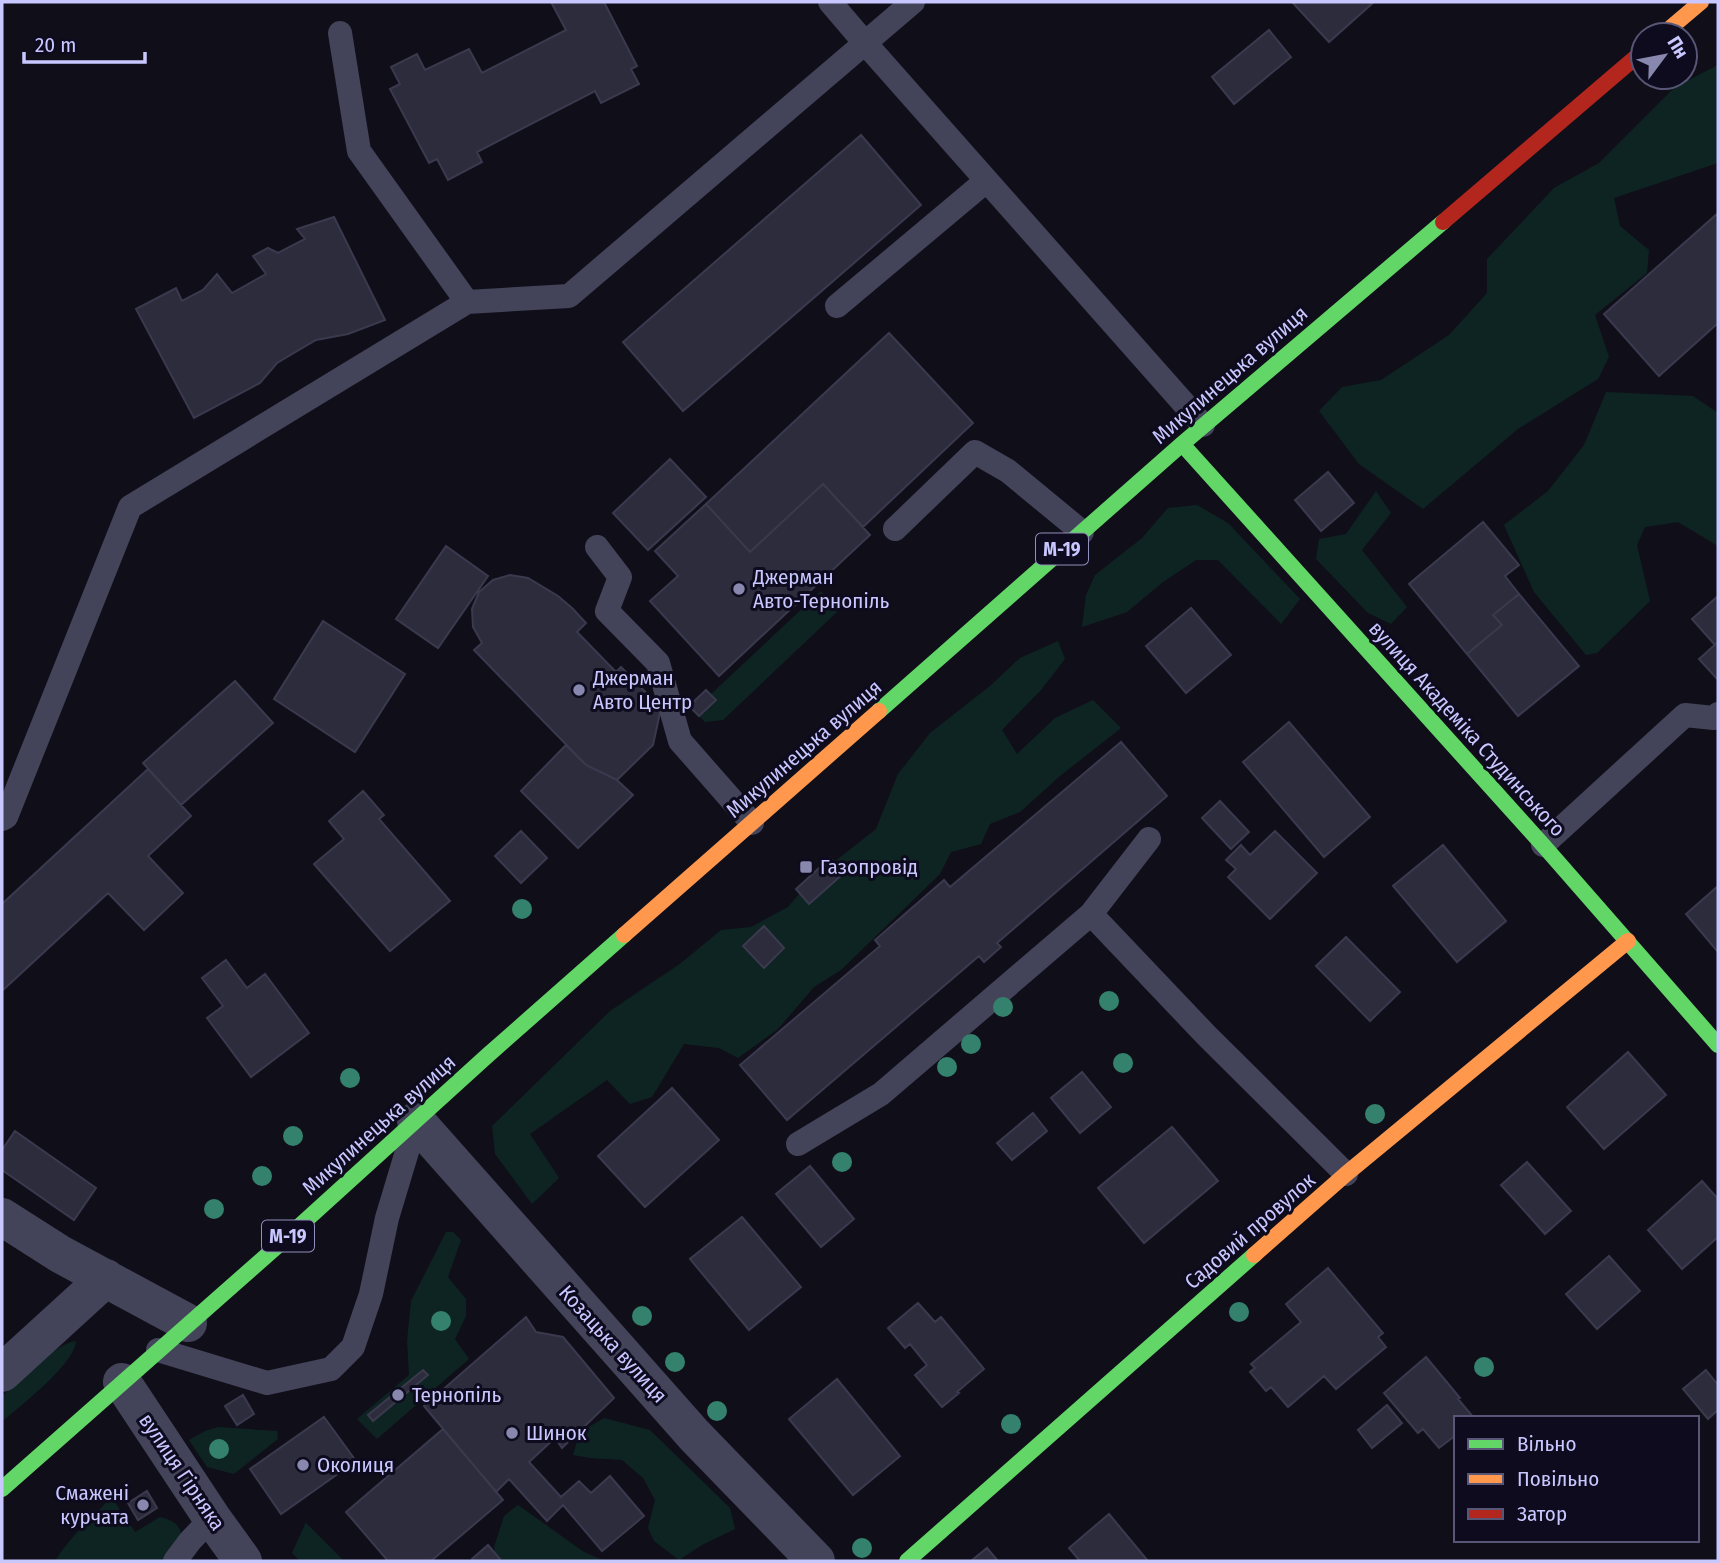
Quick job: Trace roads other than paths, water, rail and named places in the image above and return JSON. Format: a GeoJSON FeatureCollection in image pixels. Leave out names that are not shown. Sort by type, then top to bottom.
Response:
{"type":"FeatureCollection","features":[{"type":"Feature","properties":{"kind":"main road"},"geometry":{"type":"LineString","coordinates":[[1679,21],[1701,2]]}},
{"type":"Feature","properties":{"kind":"main road","name":"Микулинецька вулиця"},"geometry":{"type":"LineString","coordinates":[[2,1489],[1203,425],[1629,63]]}},
{"type":"Feature","properties":{"kind":"main road","name":"вулиця Академіка Студинського"},"geometry":{"type":"LineString","coordinates":[[1182,444],[1543,845],[1718,1045]]}},
{"type":"Feature","properties":{"kind":"main road","name":"Садовий провулок"},"geometry":{"type":"LineString","coordinates":[[907,1561],[1346,1174],[1628,941]]}},
{"type":"Feature","properties":{"kind":"street","name":"Козацька вулиця"},"geometry":{"type":"LineString","coordinates":[[416,1121],[694,1436],[816,1561]]}},
{"type":"Feature","properties":{"kind":"street"},"geometry":{"type":"LineString","coordinates":[[2,1217],[60,1254],[188,1323]]}},
{"type":"Feature","properties":{"kind":"street"},"geometry":{"type":"LineString","coordinates":[[2,1373],[106,1278]]}},
{"type":"Feature","properties":{"kind":"street","name":"вулиця Гірняка"},"geometry":{"type":"LineString","coordinates":[[122,1382],[243,1561]]}},
{"type":"Feature","properties":{"kind":"lane"},"geometry":{"type":"LineString","coordinates":[[830,2],[1203,425]]}},
{"type":"Feature","properties":{"kind":"lane"},"geometry":{"type":"LineString","coordinates":[[2,819],[6,817],[130,507],[467,302],[569,296],[913,2]]}},
{"type":"Feature","properties":{"kind":"lane"},"geometry":{"type":"LineString","coordinates":[[340,33],[359,151],[467,302]]}},
{"type":"Feature","properties":{"kind":"lane"},"geometry":{"type":"LineString","coordinates":[[837,306],[986,181]]}},
{"type":"Feature","properties":{"kind":"lane"},"geometry":{"type":"LineString","coordinates":[[895,529],[975,452],[1008,471],[1082,532]]}},
{"type":"Feature","properties":{"kind":"lane"},"geometry":{"type":"LineString","coordinates":[[597,547],[621,577],[607,611],[658,663],[680,741],[752,823]]}},
{"type":"Feature","properties":{"kind":"lane"},"geometry":{"type":"LineString","coordinates":[[1543,845],[1685,715],[1714,718],[1718,714]]}},
{"type":"Feature","properties":{"kind":"lane"},"geometry":{"type":"LineString","coordinates":[[798,1144],[881,1094],[1091,914],[1149,839]]}},
{"type":"Feature","properties":{"kind":"lane"},"geometry":{"type":"LineString","coordinates":[[1091,914],[1206,1035],[1346,1174]]}},
{"type":"Feature","properties":{"kind":"lane"},"geometry":{"type":"LineString","coordinates":[[158,1350],[267,1383],[331,1369],[353,1347],[371,1294],[387,1218],[416,1121]]}},
{"type":"Feature","properties":{"kind":"lane"},"geometry":{"type":"LineString","coordinates":[[176,1561],[190,1541],[212,1518]]}},
{"type":"Feature","properties":{"kind":"place","name":"Джерман Авто-Тернопіль"},"geometry":{"type":"Point","coordinates":[739,589]}},
{"type":"Feature","properties":{"kind":"place","name":"Джерман Авто Центр"},"geometry":{"type":"Point","coordinates":[579,690]}},
{"type":"Feature","properties":{"kind":"place","name":"Газопровід"},"geometry":{"type":"Point","coordinates":[806,867]}},
{"type":"Feature","properties":{"kind":"place","name":"Тернопіль"},"geometry":{"type":"Point","coordinates":[398,1395]}},
{"type":"Feature","properties":{"kind":"place","name":"Шинок"},"geometry":{"type":"Point","coordinates":[512,1433]}},
{"type":"Feature","properties":{"kind":"place","name":"Околиця"},"geometry":{"type":"Point","coordinates":[303,1465]}},
{"type":"Feature","properties":{"kind":"place","name":"Смажені курчата"},"geometry":{"type":"Point","coordinates":[143,1505]}}]}
